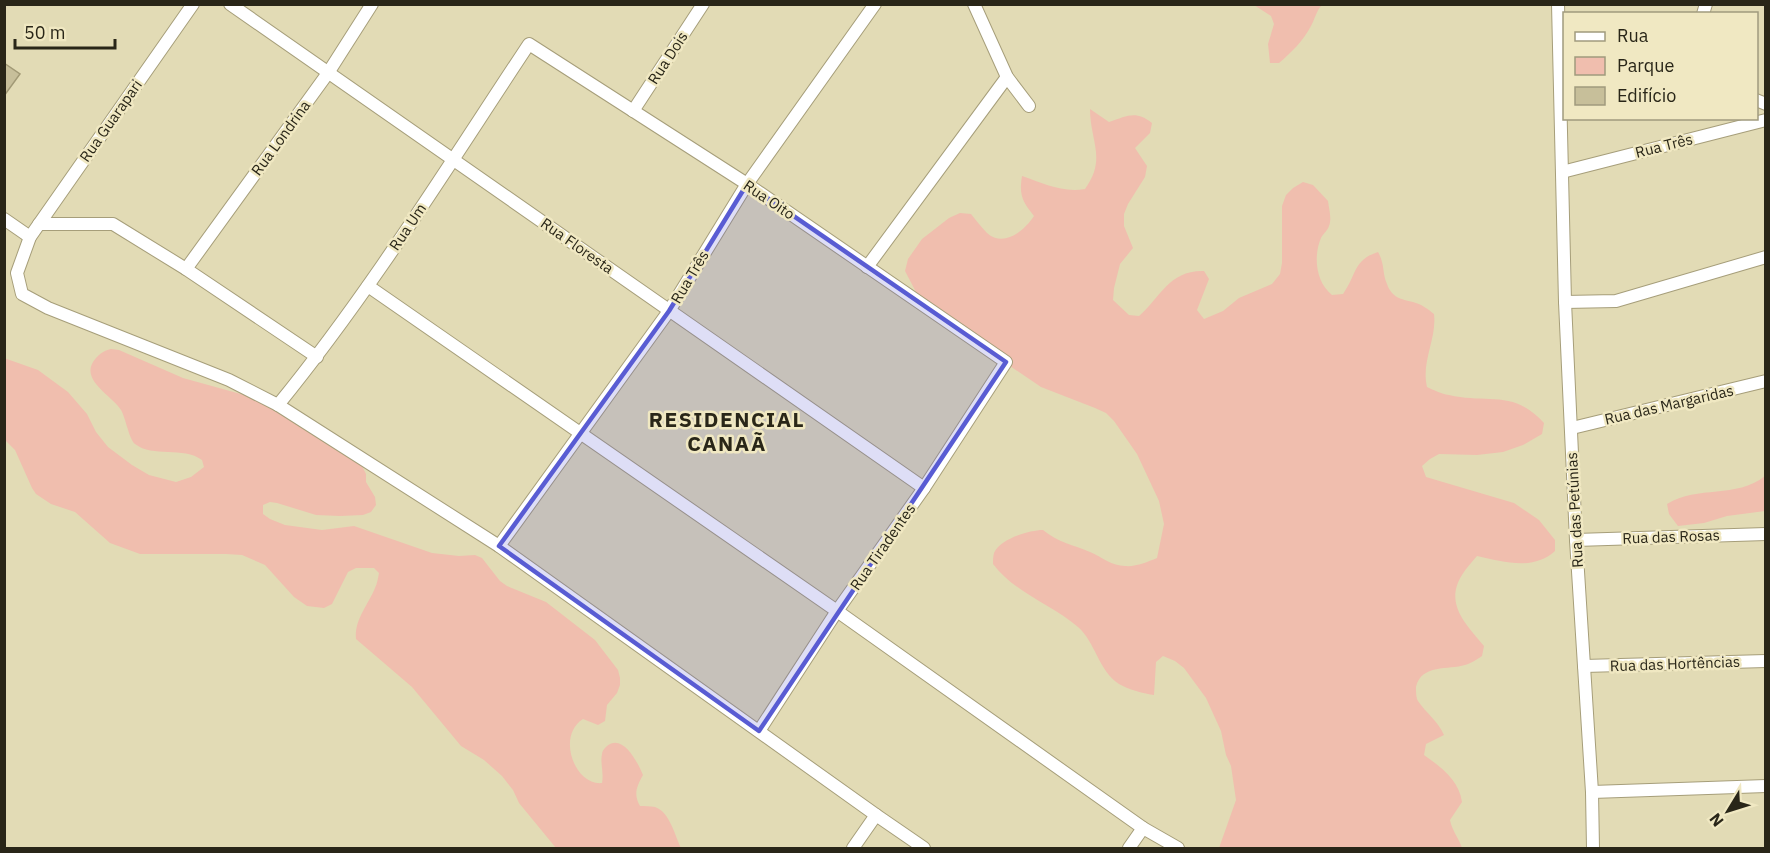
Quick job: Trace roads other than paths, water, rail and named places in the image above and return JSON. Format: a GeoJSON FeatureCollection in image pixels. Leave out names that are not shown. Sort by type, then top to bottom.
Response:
{"type":"FeatureCollection","features":[{"type":"Feature","properties":{"kind":"street","name":"Rua Guarapari"},"geometry":{"type":"LineString","coordinates":[[193,4],[30,237],[18,273],[22,294],[48,308],[228,380],[278,405]]}},
{"type":"Feature","properties":{"kind":"street","name":"Rua Floresta"},"geometry":{"type":"LineString","coordinates":[[230,4],[924,489]]}},
{"type":"Feature","properties":{"kind":"street","name":"Rua Londrina"},"geometry":{"type":"LineString","coordinates":[[186,269],[328,73],[372,4]]}},
{"type":"Feature","properties":{"kind":"street","name":"Rua Dois"},"geometry":{"type":"LineString","coordinates":[[633,111],[703,4]]}},
{"type":"Feature","properties":{"kind":"street","name":"Rua Três"},"geometry":{"type":"LineString","coordinates":[[499,546],[669,311],[747,184],[875,4]]}},
{"type":"Feature","properties":{"kind":"street"},"geometry":{"type":"LineString","coordinates":[[974,4],[1007,77],[1029,106]]}},
{"type":"Feature","properties":{"kind":"street","name":"Rua das Petúnias"},"geometry":{"type":"LineString","coordinates":[[1558,4],[1562,32],[1565,302],[1576,540],[1592,792],[1593,849]]}},
{"type":"Feature","properties":{"kind":"street","name":"Rua Oito"},"geometry":{"type":"LineString","coordinates":[[529,44],[747,184],[1006,362]]}},
{"type":"Feature","properties":{"kind":"street","name":"Rua Um"},"geometry":{"type":"LineString","coordinates":[[278,405],[317,357],[368,286],[529,44]]}},
{"type":"Feature","properties":{"kind":"street"},"geometry":{"type":"LineString","coordinates":[[867,267],[1007,77]]}},
{"type":"Feature","properties":{"kind":"street","name":"Rua Três"},"geometry":{"type":"LineString","coordinates":[[1562,172],[1766,120]]}},
{"type":"Feature","properties":{"kind":"street"},"geometry":{"type":"LineString","coordinates":[[4,219],[30,237]]}},
{"type":"Feature","properties":{"kind":"street"},"geometry":{"type":"LineString","coordinates":[[39,224],[113,225],[186,269],[317,357]]}},
{"type":"Feature","properties":{"kind":"street"},"geometry":{"type":"LineString","coordinates":[[1565,302],[1616,301],[1766,256]]}},
{"type":"Feature","properties":{"kind":"street"},"geometry":{"type":"LineString","coordinates":[[368,286],[837,611],[1143,828],[1178,849]]}},
{"type":"Feature","properties":{"kind":"street","name":"Rua Tiradentes"},"geometry":{"type":"LineString","coordinates":[[759,731],[837,611],[924,489],[1006,362]]}},
{"type":"Feature","properties":{"kind":"street","name":"Rua das Margaridas"},"geometry":{"type":"LineString","coordinates":[[1572,428],[1766,381]]}},
{"type":"Feature","properties":{"kind":"street"},"geometry":{"type":"LineString","coordinates":[[278,405],[499,546],[924,849]]}},
{"type":"Feature","properties":{"kind":"street","name":"Rua das Rosas"},"geometry":{"type":"LineString","coordinates":[[1576,540],[1766,534]]}},
{"type":"Feature","properties":{"kind":"street","name":"Rua das Hortências"},"geometry":{"type":"LineString","coordinates":[[1584,666],[1766,661]]}},
{"type":"Feature","properties":{"kind":"street"},"geometry":{"type":"LineString","coordinates":[[1592,792],[1766,786]]}},
{"type":"Feature","properties":{"kind":"street"},"geometry":{"type":"LineString","coordinates":[[854,849],[876,814]]}},
{"type":"Feature","properties":{"kind":"street"},"geometry":{"type":"LineString","coordinates":[[1129,849],[1143,828]]}},
{"type":"Feature","properties":{"kind":"district","name":"RESIDENCIAL CANAÃ"},"geometry":{"type":"Point","coordinates":[727,432]}}]}
